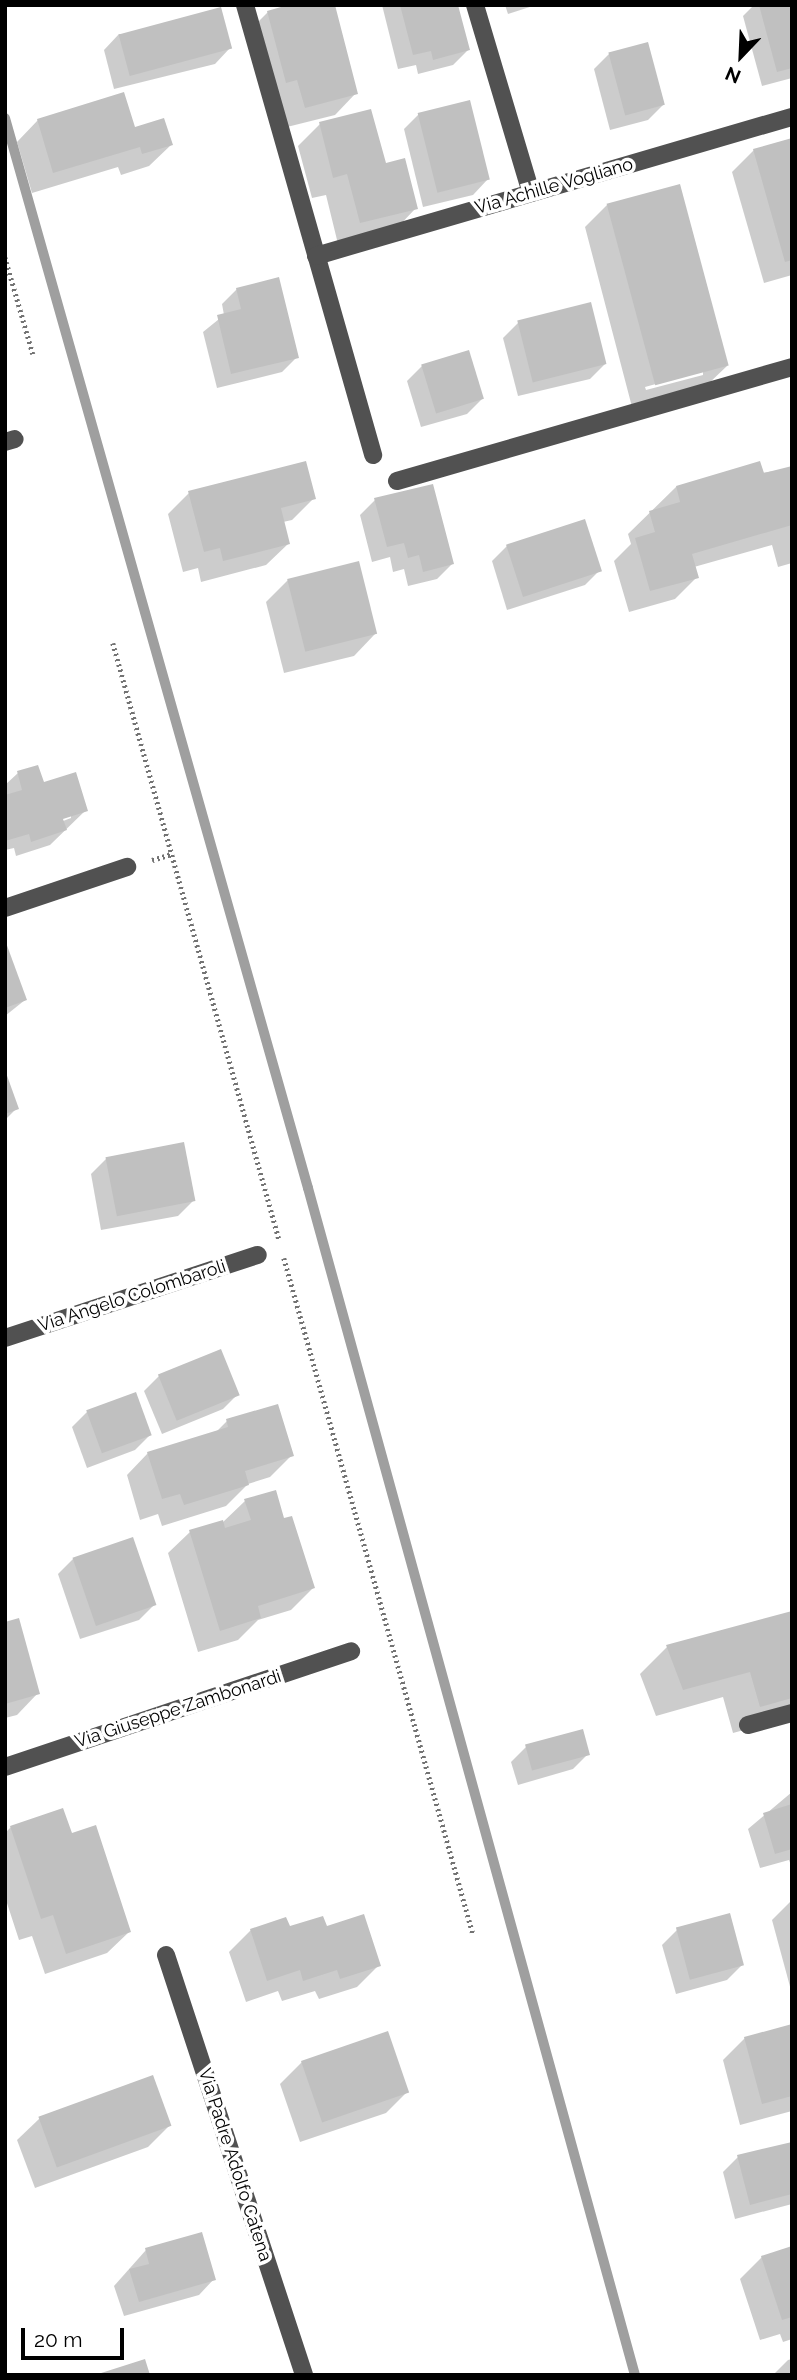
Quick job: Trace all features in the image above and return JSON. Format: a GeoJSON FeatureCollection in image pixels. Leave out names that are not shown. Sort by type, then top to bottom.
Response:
{"type":"FeatureCollection","features":[{"type":"Feature","properties":{"kind":"street"},"geometry":{"type":"LineString","coordinates":[[245,5],[373,455]]}},
{"type":"Feature","properties":{"kind":"street"},"geometry":{"type":"LineString","coordinates":[[475,5],[531,193]]}},
{"type":"Feature","properties":{"kind":"street","name":"Via Achille Vogliano"},"geometry":{"type":"LineString","coordinates":[[316,256],[792,117]]}},
{"type":"Feature","properties":{"kind":"street"},"geometry":{"type":"LineString","coordinates":[[397,481],[792,367]]}},
{"type":"Feature","properties":{"kind":"street"},"geometry":{"type":"LineString","coordinates":[[5,908],[127,867]]}},
{"type":"Feature","properties":{"kind":"street","name":"Via Angelo Colombaroli"},"geometry":{"type":"LineString","coordinates":[[5,1338],[258,1255]]}},
{"type":"Feature","properties":{"kind":"street","name":"Via Giuseppe Zambonardi"},"geometry":{"type":"LineString","coordinates":[[5,1767],[351,1651]]}},
{"type":"Feature","properties":{"kind":"street"},"geometry":{"type":"LineString","coordinates":[[748,1725],[792,1713]]}},
{"type":"Feature","properties":{"kind":"street","name":"Via Padre Adolfo Catena"},"geometry":{"type":"LineString","coordinates":[[166,1955],[304,2375]]}},
{"type":"Feature","properties":{"kind":"path"},"geometry":{"type":"LineString","coordinates":[[5,257],[33,354]]}},
{"type":"Feature","properties":{"kind":"path"},"geometry":{"type":"LineString","coordinates":[[113,643],[280,1241]]}},
{"type":"Feature","properties":{"kind":"path"},"geometry":{"type":"LineString","coordinates":[[284,1254],[473,1934]]}},
{"type":"Feature","properties":{"kind":"building"},"geometry":{"type":"Polygon","coordinates":[[[288,5],[335,5],[358,94],[305,108],[297,80],[286,83],[267,11],[288,5]]]}},
{"type":"Feature","properties":{"kind":"building"},"geometry":{"type":"Polygon","coordinates":[[[400,5],[458,5],[470,50],[433,60],[431,51],[413,55],[400,5]]]}},
{"type":"Feature","properties":{"kind":"building"},"geometry":{"type":"Polygon","coordinates":[[[759,5],[792,5],[792,68],[777,72],[759,5]]]}},
{"type":"Feature","properties":{"kind":"building"},"geometry":{"type":"Polygon","coordinates":[[[221,7],[232,49],[130,76],[119,34],[221,7]]]}},
{"type":"Feature","properties":{"kind":"building"},"geometry":{"type":"Polygon","coordinates":[[[648,42],[665,105],[625,115],[608,53],[648,42]]]}},
{"type":"Feature","properties":{"kind":"building"},"geometry":{"type":"Polygon","coordinates":[[[124,92],[135,127],[164,118],[173,145],[142,154],[140,147],[53,173],[37,119],[124,92]]]}},
{"type":"Feature","properties":{"kind":"building"},"geometry":{"type":"Polygon","coordinates":[[[470,100],[490,180],[437,193],[418,113],[470,100]]]}},
{"type":"Feature","properties":{"kind":"building"},"geometry":{"type":"Polygon","coordinates":[[[371,109],[386,163],[405,158],[418,209],[360,223],[347,174],[333,178],[319,122],[371,109]]]}},
{"type":"Feature","properties":{"kind":"building"},"geometry":{"type":"Polygon","coordinates":[[[792,138],[792,260],[785,262],[753,149],[792,138]]]}},
{"type":"Feature","properties":{"kind":"building"},"geometry":{"type":"Polygon","coordinates":[[[680,184],[729,366],[655,385],[607,204],[680,184]]]}},
{"type":"Feature","properties":{"kind":"building"},"geometry":{"type":"Polygon","coordinates":[[[279,277],[299,358],[231,374],[217,315],[241,309],[236,288],[279,277]]]}},
{"type":"Feature","properties":{"kind":"building"},"geometry":{"type":"Polygon","coordinates":[[[591,302],[606,364],[533,382],[517,320],[591,302]]]}},
{"type":"Feature","properties":{"kind":"building"},"geometry":{"type":"Polygon","coordinates":[[[469,350],[484,399],[436,413],[421,365],[469,350]]]}},
{"type":"Feature","properties":{"kind":"building"},"geometry":{"type":"Polygon","coordinates":[[[306,461],[316,499],[281,508],[290,544],[223,561],[220,548],[204,552],[188,491],[306,461]]]}},
{"type":"Feature","properties":{"kind":"building"},"geometry":{"type":"Polygon","coordinates":[[[760,461],[764,473],[792,466],[792,525],[692,554],[699,578],[650,591],[635,538],[655,532],[649,511],[680,502],[676,486],[760,461]]]}},
{"type":"Feature","properties":{"kind":"building"},"geometry":{"type":"Polygon","coordinates":[[[433,484],[454,564],[423,572],[419,555],[408,558],[404,543],[387,547],[374,498],[433,484]]]}},
{"type":"Feature","properties":{"kind":"building"},"geometry":{"type":"Polygon","coordinates":[[[585,519],[602,571],[523,597],[506,545],[585,519]]]}},
{"type":"Feature","properties":{"kind":"building"},"geometry":{"type":"Polygon","coordinates":[[[359,561],[377,634],[305,652],[287,579],[359,561]]]}},
{"type":"Feature","properties":{"kind":"building"},"geometry":{"type":"Polygon","coordinates":[[[38,765],[44,782],[76,772],[88,811],[63,819],[67,830],[31,842],[29,834],[5,841],[5,795],[22,790],[17,771],[38,765]]]}},
{"type":"Feature","properties":{"kind":"building"},"geometry":{"type":"Polygon","coordinates":[[[5,940],[27,1000],[5,1008],[5,940]]]}},
{"type":"Feature","properties":{"kind":"building"},"geometry":{"type":"Polygon","coordinates":[[[5,1070],[19,1109],[5,1114],[5,1070]]]}},
{"type":"Feature","properties":{"kind":"building"},"geometry":{"type":"Polygon","coordinates":[[[184,1142],[195,1201],[117,1216],[105,1157],[184,1142]]]}},
{"type":"Feature","properties":{"kind":"building"},"geometry":{"type":"Polygon","coordinates":[[[221,1349],[240,1395],[177,1421],[158,1374],[221,1349]]]}},
{"type":"Feature","properties":{"kind":"building"},"geometry":{"type":"Polygon","coordinates":[[[136,1392],[152,1435],[102,1453],[86,1410],[136,1392]]]}},
{"type":"Feature","properties":{"kind":"building"},"geometry":{"type":"Polygon","coordinates":[[[278,1404],[294,1456],[245,1471],[249,1485],[184,1505],[180,1494],[162,1499],[147,1452],[228,1427],[226,1419],[278,1404]]]}},
{"type":"Feature","properties":{"kind":"building"},"geometry":{"type":"Polygon","coordinates":[[[276,1490],[284,1518],[292,1516],[315,1588],[258,1606],[261,1618],[220,1631],[189,1530],[223,1520],[225,1528],[251,1520],[244,1499],[276,1490]]]}},
{"type":"Feature","properties":{"kind":"building"},"geometry":{"type":"Polygon","coordinates":[[[133,1537],[156,1605],[96,1626],[72,1558],[133,1537]]]}},
{"type":"Feature","properties":{"kind":"building"},"geometry":{"type":"Polygon","coordinates":[[[792,1611],[792,1698],[760,1707],[750,1672],[683,1690],[666,1645],[792,1611]]]}},
{"type":"Feature","properties":{"kind":"building"},"geometry":{"type":"Polygon","coordinates":[[[19,1618],[40,1694],[5,1704],[5,1622],[19,1618]]]}},
{"type":"Feature","properties":{"kind":"building"},"geometry":{"type":"Polygon","coordinates":[[[583,1729],[590,1755],[532,1771],[525,1745],[583,1729]]]}},
{"type":"Feature","properties":{"kind":"building"},"geometry":{"type":"Polygon","coordinates":[[[792,1804],[792,1849],[775,1854],[763,1813],[792,1804]]]}},
{"type":"Feature","properties":{"kind":"building"},"geometry":{"type":"Polygon","coordinates":[[[63,1808],[72,1833],[96,1825],[131,1932],[66,1954],[53,1915],[41,1919],[10,1826],[63,1808]]]}},
{"type":"Feature","properties":{"kind":"building"},"geometry":{"type":"Polygon","coordinates":[[[730,1913],[744,1965],[690,1980],[676,1927],[730,1913]]]}},
{"type":"Feature","properties":{"kind":"building"},"geometry":{"type":"Polygon","coordinates":[[[364,1914],[381,1966],[340,1979],[337,1970],[303,1981],[300,1970],[267,1981],[250,1929],[286,1917],[290,1926],[323,1916],[327,1926],[364,1914]]]}},
{"type":"Feature","properties":{"kind":"building"},"geometry":{"type":"Polygon","coordinates":[[[792,2024],[792,2096],[762,2104],[744,2037],[792,2024]]]}},
{"type":"Feature","properties":{"kind":"building"},"geometry":{"type":"Polygon","coordinates":[[[388,2031],[409,2092],[322,2122],[301,2061],[388,2031]]]}},
{"type":"Feature","properties":{"kind":"building"},"geometry":{"type":"Polygon","coordinates":[[[153,2075],[171,2126],[57,2167],[38,2117],[153,2075]]]}},
{"type":"Feature","properties":{"kind":"building"},"geometry":{"type":"Polygon","coordinates":[[[792,2142],[792,2194],[750,2205],[737,2155],[792,2142]]]}},
{"type":"Feature","properties":{"kind":"building"},"geometry":{"type":"Polygon","coordinates":[[[202,2232],[216,2280],[139,2302],[129,2269],[149,2264],[145,2248],[202,2232]]]}},
{"type":"Feature","properties":{"kind":"building"},"geometry":{"type":"Polygon","coordinates":[[[792,2246],[792,2317],[782,2320],[761,2256],[792,2246]]]}},
{"type":"Feature","properties":{"kind":"building"},"geometry":{"type":"Polygon","coordinates":[[[145,2359],[150,2375],[98,2375],[98,2374],[145,2359]]]}},
{"type":"Feature","properties":{"kind":"waterway"},"geometry":{"type":"LineString","coordinates":[[5,118],[308,1188],[635,2375]]}}]}
